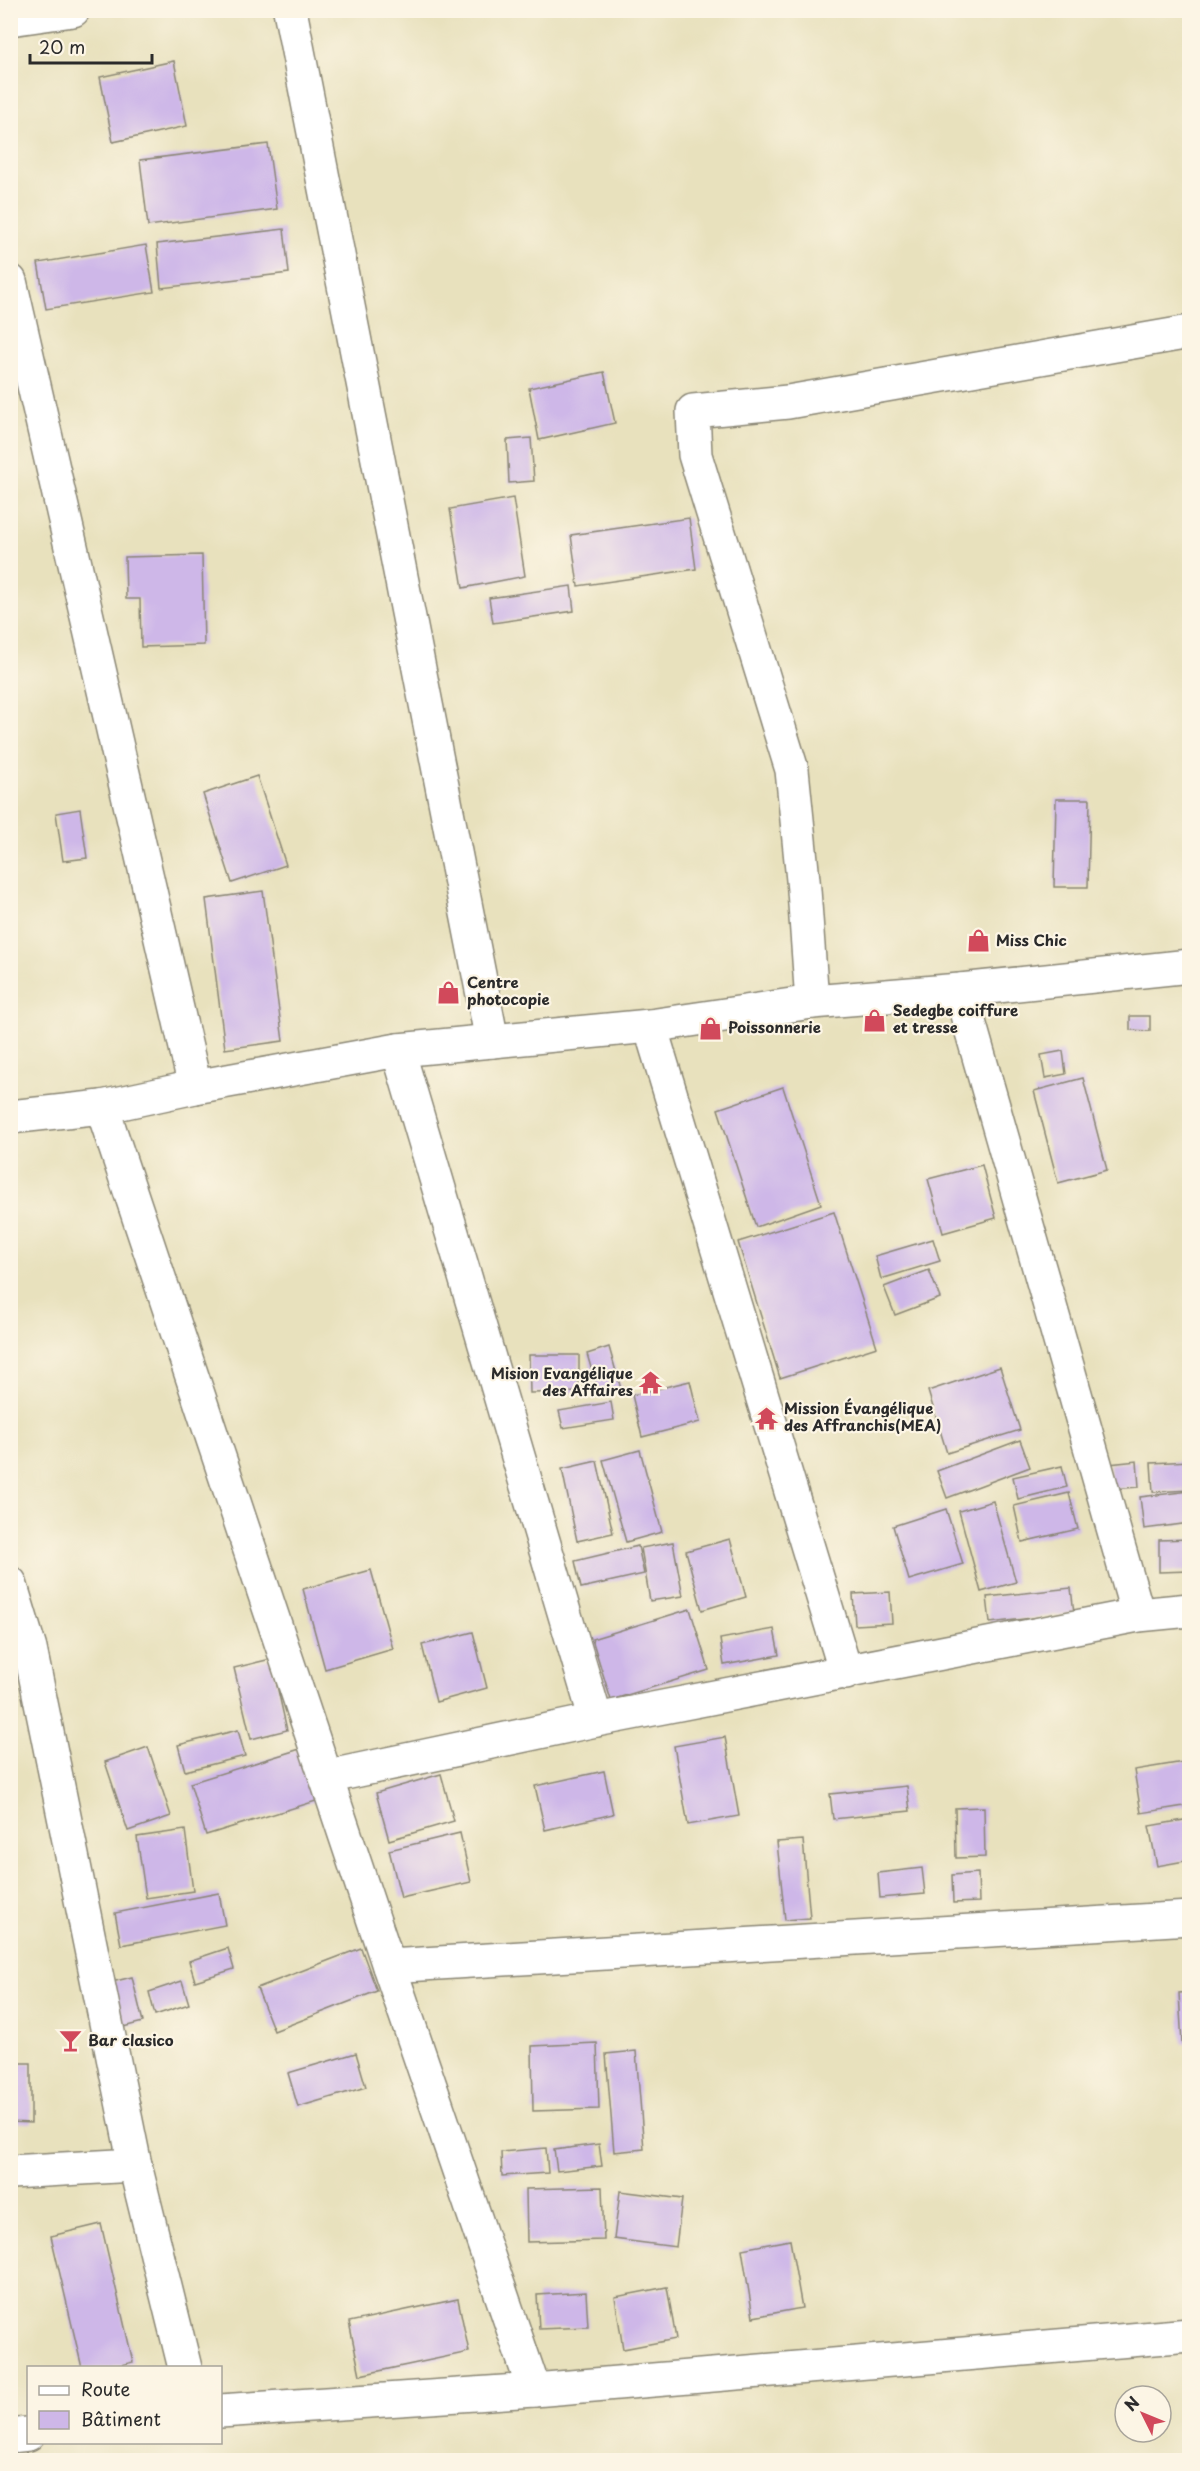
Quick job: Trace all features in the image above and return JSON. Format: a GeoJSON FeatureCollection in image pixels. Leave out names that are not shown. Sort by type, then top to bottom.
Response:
{"type":"FeatureCollection","features":[{"type":"Feature","properties":{"kind":"street"},"geometry":{"type":"LineString","coordinates":[[10,19],[73,10]]}},
{"type":"Feature","properties":{"kind":"street"},"geometry":{"type":"LineString","coordinates":[[290,10],[492,1041]]}},
{"type":"Feature","properties":{"kind":"street"},"geometry":{"type":"LineString","coordinates":[[10,281],[195,1087]]}},
{"type":"Feature","properties":{"kind":"street"},"geometry":{"type":"LineString","coordinates":[[812,1002],[792,770],[695,455],[693,411],[788,402],[1190,332]]}},
{"type":"Feature","properties":{"kind":"street"},"geometry":{"type":"LineString","coordinates":[[10,1117],[102,1107],[195,1087],[398,1050],[650,1026],[812,1002],[960,990],[1190,966]]}},
{"type":"Feature","properties":{"kind":"street"},"geometry":{"type":"LineString","coordinates":[[960,990],[1138,1615]]}},
{"type":"Feature","properties":{"kind":"street"},"geometry":{"type":"LineString","coordinates":[[650,1026],[846,1673]]}},
{"type":"Feature","properties":{"kind":"street"},"geometry":{"type":"LineString","coordinates":[[398,1050],[596,1720]]}},
{"type":"Feature","properties":{"kind":"street"},"geometry":{"type":"LineString","coordinates":[[102,1107],[389,1966],[534,2390]]}},
{"type":"Feature","properties":{"kind":"street"},"geometry":{"type":"LineString","coordinates":[[10,1583],[30,1649],[135,2165],[185,2366]]}},
{"type":"Feature","properties":{"kind":"street"},"geometry":{"type":"LineString","coordinates":[[326,1777],[596,1720],[1138,1615],[1190,1610]]}},
{"type":"Feature","properties":{"kind":"street"},"geometry":{"type":"LineString","coordinates":[[389,1966],[1190,1918]]}},
{"type":"Feature","properties":{"kind":"street"},"geometry":{"type":"LineString","coordinates":[[10,2172],[135,2165]]}},
{"type":"Feature","properties":{"kind":"street"},"geometry":{"type":"LineString","coordinates":[[222,2411],[534,2390],[1190,2335]]}},
{"type":"Feature","properties":{"kind":"street"},"geometry":{"type":"LineString","coordinates":[[10,2436],[27,2434]]}},
{"type":"Feature","properties":{"kind":"building"},"geometry":{"type":"Polygon","coordinates":[[[174,61],[187,126],[113,142],[100,77],[174,61]]]}},
{"type":"Feature","properties":{"kind":"building"},"geometry":{"type":"Polygon","coordinates":[[[268,144],[277,209],[148,226],[140,160],[268,144]]]}},
{"type":"Feature","properties":{"kind":"building"},"geometry":{"type":"Polygon","coordinates":[[[284,229],[289,273],[161,288],[157,244],[284,229]]]}},
{"type":"Feature","properties":{"kind":"building"},"geometry":{"type":"Polygon","coordinates":[[[146,245],[154,292],[46,309],[38,263],[146,245]]]}},
{"type":"Feature","properties":{"kind":"building"},"geometry":{"type":"Polygon","coordinates":[[[604,372],[615,423],[539,440],[529,388],[604,372]]]}},
{"type":"Feature","properties":{"kind":"building"},"geometry":{"type":"Polygon","coordinates":[[[531,438],[534,481],[509,483],[507,440],[531,438]]]}},
{"type":"Feature","properties":{"kind":"building"},"geometry":{"type":"Polygon","coordinates":[[[513,498],[525,576],[463,588],[450,509],[513,498]]]}},
{"type":"Feature","properties":{"kind":"building"},"geometry":{"type":"Polygon","coordinates":[[[689,518],[696,569],[578,586],[571,535],[689,518]]]}},
{"type":"Feature","properties":{"kind":"building"},"geometry":{"type":"Polygon","coordinates":[[[202,555],[204,645],[141,647],[140,599],[126,599],[125,557],[202,555]]]}},
{"type":"Feature","properties":{"kind":"building"},"geometry":{"type":"Polygon","coordinates":[[[571,586],[574,611],[493,623],[489,598],[571,586]]]}},
{"type":"Feature","properties":{"kind":"building"},"geometry":{"type":"Polygon","coordinates":[[[257,776],[286,865],[232,883],[203,794],[257,776]]]}},
{"type":"Feature","properties":{"kind":"building"},"geometry":{"type":"Polygon","coordinates":[[[1056,799],[1090,799],[1088,887],[1054,887],[1056,799]]]}},
{"type":"Feature","properties":{"kind":"building"},"geometry":{"type":"Polygon","coordinates":[[[80,809],[87,858],[63,861],[56,813],[80,809]]]}},
{"type":"Feature","properties":{"kind":"building"},"geometry":{"type":"Polygon","coordinates":[[[263,891],[283,1041],[225,1049],[206,899],[263,891]]]}},
{"type":"Feature","properties":{"kind":"building"},"geometry":{"type":"Polygon","coordinates":[[[1130,1016],[1150,1016],[1150,1031],[1130,1030],[1130,1016]]]}},
{"type":"Feature","properties":{"kind":"building"},"geometry":{"type":"Polygon","coordinates":[[[1063,1051],[1066,1074],[1045,1078],[1041,1055],[1063,1051]]]}},
{"type":"Feature","properties":{"kind":"building"},"geometry":{"type":"Polygon","coordinates":[[[1083,1078],[1107,1170],[1058,1183],[1034,1091],[1083,1078]]]}},
{"type":"Feature","properties":{"kind":"building"},"geometry":{"type":"Polygon","coordinates":[[[783,1087],[821,1204],[756,1227],[718,1109],[783,1087]]]}},
{"type":"Feature","properties":{"kind":"building"},"geometry":{"type":"Polygon","coordinates":[[[982,1165],[996,1218],[943,1233],[928,1179],[982,1165]]]}},
{"type":"Feature","properties":{"kind":"building"},"geometry":{"type":"Polygon","coordinates":[[[834,1212],[877,1347],[780,1378],[738,1242],[834,1212]]]}},
{"type":"Feature","properties":{"kind":"building"},"geometry":{"type":"Polygon","coordinates":[[[933,1239],[940,1261],[881,1279],[875,1256],[933,1239]]]}},
{"type":"Feature","properties":{"kind":"building"},"geometry":{"type":"Polygon","coordinates":[[[929,1270],[940,1298],[895,1315],[884,1287],[929,1270]]]}},
{"type":"Feature","properties":{"kind":"building"},"geometry":{"type":"Polygon","coordinates":[[[609,1347],[621,1389],[599,1395],[587,1354],[609,1347]]]}},
{"type":"Feature","properties":{"kind":"building"},"geometry":{"type":"Polygon","coordinates":[[[529,1355],[579,1355],[579,1392],[530,1393],[529,1355]]]}},
{"type":"Feature","properties":{"kind":"building"},"geometry":{"type":"Polygon","coordinates":[[[1000,1367],[1020,1430],[947,1453],[928,1391],[1000,1367]]]}},
{"type":"Feature","properties":{"kind":"building"},"geometry":{"type":"Polygon","coordinates":[[[690,1381],[700,1422],[642,1437],[632,1395],[690,1381]]]}},
{"type":"Feature","properties":{"kind":"building"},"geometry":{"type":"Polygon","coordinates":[[[611,1402],[614,1420],[563,1428],[559,1411],[611,1402]]]}},
{"type":"Feature","properties":{"kind":"building"},"geometry":{"type":"Polygon","coordinates":[[[1020,1440],[1030,1467],[947,1498],[937,1471],[1020,1440]]]}},
{"type":"Feature","properties":{"kind":"building"},"geometry":{"type":"Polygon","coordinates":[[[640,1450],[662,1532],[626,1542],[603,1460],[640,1450]]]}},
{"type":"Feature","properties":{"kind":"building"},"geometry":{"type":"Polygon","coordinates":[[[597,1461],[613,1533],[577,1541],[562,1469],[597,1461]]]}},
{"type":"Feature","properties":{"kind":"building"},"geometry":{"type":"Polygon","coordinates":[[[1137,1461],[1139,1487],[1110,1489],[1109,1464],[1137,1461]]]}},
{"type":"Feature","properties":{"kind":"building"},"geometry":{"type":"Polygon","coordinates":[[[1190,1461],[1190,1490],[1153,1492],[1151,1463],[1190,1461]]]}},
{"type":"Feature","properties":{"kind":"building"},"geometry":{"type":"Polygon","coordinates":[[[1062,1466],[1067,1487],[1018,1499],[1013,1477],[1062,1466]]]}},
{"type":"Feature","properties":{"kind":"building"},"geometry":{"type":"Polygon","coordinates":[[[1190,1491],[1190,1523],[1144,1529],[1140,1497],[1190,1491]]]}},
{"type":"Feature","properties":{"kind":"building"},"geometry":{"type":"Polygon","coordinates":[[[1069,1493],[1078,1529],[1022,1542],[1014,1506],[1069,1493]]]}},
{"type":"Feature","properties":{"kind":"building"},"geometry":{"type":"Polygon","coordinates":[[[993,1501],[1016,1582],[981,1592],[959,1511],[993,1501]]]}},
{"type":"Feature","properties":{"kind":"building"},"geometry":{"type":"Polygon","coordinates":[[[946,1509],[963,1564],[909,1580],[893,1526],[946,1509]]]}},
{"type":"Feature","properties":{"kind":"building"},"geometry":{"type":"Polygon","coordinates":[[[730,1539],[746,1597],[702,1610],[686,1551],[730,1539]]]}},
{"type":"Feature","properties":{"kind":"building"},"geometry":{"type":"Polygon","coordinates":[[[1190,1539],[1190,1571],[1159,1572],[1159,1540],[1190,1539]]]}},
{"type":"Feature","properties":{"kind":"building"},"geometry":{"type":"Polygon","coordinates":[[[673,1542],[683,1596],[650,1601],[641,1548],[673,1542]]]}},
{"type":"Feature","properties":{"kind":"building"},"geometry":{"type":"Polygon","coordinates":[[[638,1546],[644,1574],[581,1588],[575,1561],[638,1546]]]}},
{"type":"Feature","properties":{"kind":"building"},"geometry":{"type":"Polygon","coordinates":[[[371,1570],[393,1649],[325,1669],[303,1589],[371,1570]]]}},
{"type":"Feature","properties":{"kind":"building"},"geometry":{"type":"Polygon","coordinates":[[[1071,1588],[1074,1613],[990,1623],[987,1597],[1071,1588]]]}},
{"type":"Feature","properties":{"kind":"building"},"geometry":{"type":"Polygon","coordinates":[[[890,1592],[892,1623],[855,1625],[853,1594],[890,1592]]]}},
{"type":"Feature","properties":{"kind":"building"},"geometry":{"type":"Polygon","coordinates":[[[690,1609],[709,1670],[611,1700],[592,1639],[690,1609]]]}},
{"type":"Feature","properties":{"kind":"building"},"geometry":{"type":"Polygon","coordinates":[[[774,1629],[779,1655],[724,1665],[720,1639],[774,1629]]]}},
{"type":"Feature","properties":{"kind":"building"},"geometry":{"type":"Polygon","coordinates":[[[473,1632],[487,1688],[436,1702],[422,1645],[473,1632]]]}},
{"type":"Feature","properties":{"kind":"building"},"geometry":{"type":"Polygon","coordinates":[[[271,1659],[287,1730],[251,1739],[234,1668],[271,1659]]]}},
{"type":"Feature","properties":{"kind":"building"},"geometry":{"type":"Polygon","coordinates":[[[238,1730],[245,1756],[185,1771],[178,1745],[238,1730]]]}},
{"type":"Feature","properties":{"kind":"building"},"geometry":{"type":"Polygon","coordinates":[[[725,1737],[739,1816],[688,1825],[674,1746],[725,1737]]]}},
{"type":"Feature","properties":{"kind":"building"},"geometry":{"type":"Polygon","coordinates":[[[148,1747],[171,1816],[128,1831],[105,1762],[148,1747]]]}},
{"type":"Feature","properties":{"kind":"building"},"geometry":{"type":"Polygon","coordinates":[[[300,1749],[316,1801],[206,1835],[190,1783],[300,1749]]]}},
{"type":"Feature","properties":{"kind":"building"},"geometry":{"type":"Polygon","coordinates":[[[1190,1761],[1190,1805],[1141,1813],[1134,1770],[1190,1761]]]}},
{"type":"Feature","properties":{"kind":"building"},"geometry":{"type":"Polygon","coordinates":[[[604,1771],[613,1814],[545,1830],[535,1786],[604,1771]]]}},
{"type":"Feature","properties":{"kind":"building"},"geometry":{"type":"Polygon","coordinates":[[[441,1774],[454,1821],[389,1840],[376,1793],[441,1774]]]}},
{"type":"Feature","properties":{"kind":"building"},"geometry":{"type":"Polygon","coordinates":[[[907,1786],[910,1811],[833,1819],[830,1794],[907,1786]]]}},
{"type":"Feature","properties":{"kind":"building"},"geometry":{"type":"Polygon","coordinates":[[[984,1807],[985,1857],[956,1858],[955,1808],[984,1807]]]}},
{"type":"Feature","properties":{"kind":"building"},"geometry":{"type":"Polygon","coordinates":[[[1190,1819],[1190,1860],[1157,1866],[1149,1826],[1190,1819]]]}},
{"type":"Feature","properties":{"kind":"building"},"geometry":{"type":"Polygon","coordinates":[[[185,1830],[193,1891],[146,1898],[137,1837],[185,1830]]]}},
{"type":"Feature","properties":{"kind":"building"},"geometry":{"type":"Polygon","coordinates":[[[460,1833],[471,1882],[401,1898],[389,1850],[460,1833]]]}},
{"type":"Feature","properties":{"kind":"building"},"geometry":{"type":"Polygon","coordinates":[[[803,1840],[810,1918],[785,1920],[777,1842],[803,1840]]]}},
{"type":"Feature","properties":{"kind":"building"},"geometry":{"type":"Polygon","coordinates":[[[922,1868],[925,1894],[880,1898],[878,1873],[922,1868]]]}},
{"type":"Feature","properties":{"kind":"building"},"geometry":{"type":"Polygon","coordinates":[[[978,1873],[979,1902],[953,1903],[952,1875],[978,1873]]]}},
{"type":"Feature","properties":{"kind":"building"},"geometry":{"type":"Polygon","coordinates":[[[219,1893],[225,1925],[121,1945],[115,1913],[219,1893]]]}},
{"type":"Feature","properties":{"kind":"building"},"geometry":{"type":"Polygon","coordinates":[[[228,1948],[234,1969],[195,1981],[189,1961],[228,1948]]]}},
{"type":"Feature","properties":{"kind":"building"},"geometry":{"type":"Polygon","coordinates":[[[361,1948],[377,1991],[274,2031],[257,1988],[361,1948]]]}},
{"type":"Feature","properties":{"kind":"building"},"geometry":{"type":"Polygon","coordinates":[[[132,1977],[143,2022],[115,2029],[104,1984],[132,1977]]]}},
{"type":"Feature","properties":{"kind":"building"},"geometry":{"type":"Polygon","coordinates":[[[182,1981],[189,2004],[155,2015],[149,1992],[182,1981]]]}},
{"type":"Feature","properties":{"kind":"building"},"geometry":{"type":"Polygon","coordinates":[[[1190,1992],[1190,2043],[1182,2044],[1179,1993],[1190,1992]]]}},
{"type":"Feature","properties":{"kind":"building"},"geometry":{"type":"Polygon","coordinates":[[[597,2043],[599,2109],[533,2111],[532,2046],[597,2043]]]}},
{"type":"Feature","properties":{"kind":"building"},"geometry":{"type":"Polygon","coordinates":[[[636,2051],[644,2149],[614,2152],[606,2054],[636,2051]]]}},
{"type":"Feature","properties":{"kind":"building"},"geometry":{"type":"Polygon","coordinates":[[[356,2053],[366,2087],[298,2107],[288,2073],[356,2053]]]}},
{"type":"Feature","properties":{"kind":"building"},"geometry":{"type":"Polygon","coordinates":[[[10,2063],[31,2063],[31,2123],[10,2122],[10,2063]]]}},
{"type":"Feature","properties":{"kind":"building"},"geometry":{"type":"Polygon","coordinates":[[[599,2144],[602,2166],[557,2171],[554,2150],[599,2144]]]}},
{"type":"Feature","properties":{"kind":"building"},"geometry":{"type":"Polygon","coordinates":[[[546,2148],[548,2173],[502,2176],[501,2152],[546,2148]]]}},
{"type":"Feature","properties":{"kind":"building"},"geometry":{"type":"Polygon","coordinates":[[[602,2187],[604,2240],[527,2242],[526,2189],[602,2187]]]}},
{"type":"Feature","properties":{"kind":"building"},"geometry":{"type":"Polygon","coordinates":[[[620,2191],[682,2199],[676,2247],[614,2239],[620,2191]]]}},
{"type":"Feature","properties":{"kind":"building"},"geometry":{"type":"Polygon","coordinates":[[[101,2224],[133,2362],[117,2366],[82,2366],[51,2236],[101,2224]]]}},
{"type":"Feature","properties":{"kind":"building"},"geometry":{"type":"Polygon","coordinates":[[[790,2240],[802,2308],[753,2317],[742,2249],[790,2240]]]}},
{"type":"Feature","properties":{"kind":"building"},"geometry":{"type":"Polygon","coordinates":[[[667,2287],[676,2339],[623,2349],[615,2297],[667,2287]]]}},
{"type":"Feature","properties":{"kind":"building"},"geometry":{"type":"Polygon","coordinates":[[[586,2292],[588,2327],[539,2329],[537,2295],[586,2292]]]}},
{"type":"Feature","properties":{"kind":"building"},"geometry":{"type":"Polygon","coordinates":[[[458,2299],[469,2352],[360,2375],[349,2322],[458,2299]]]}},
{"type":"Feature","properties":{"kind":"place","name":"Miss Chic"},"geometry":{"type":"Point","coordinates":[978,941]}},
{"type":"Feature","properties":{"kind":"place","name":"Centre photocopie"},"geometry":{"type":"Point","coordinates":[449,992]}},
{"type":"Feature","properties":{"kind":"place","name":"Sedegbe coiffure et tresse"},"geometry":{"type":"Point","coordinates":[875,1020]}},
{"type":"Feature","properties":{"kind":"place","name":"Poissonnerie"},"geometry":{"type":"Point","coordinates":[710,1028]}},
{"type":"Feature","properties":{"kind":"place","name":"Mision Evangélique des Affaires"},"geometry":{"type":"Point","coordinates":[651,1383]}},
{"type":"Feature","properties":{"kind":"place","name":"Mission Évangélique des Affranchis(MEA)"},"geometry":{"type":"Point","coordinates":[766,1418]}},
{"type":"Feature","properties":{"kind":"place","name":"Bar clasico"},"geometry":{"type":"Point","coordinates":[70,2041]}}]}
